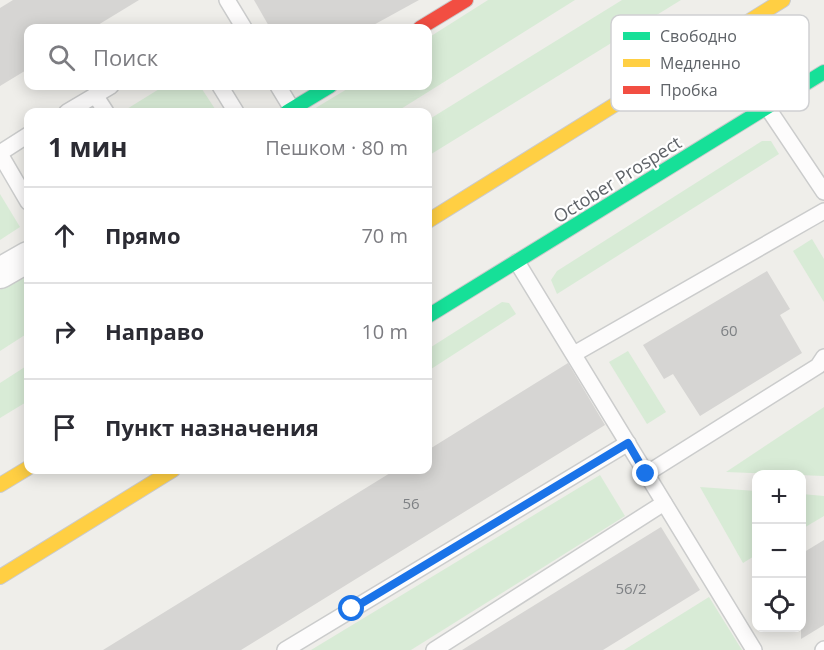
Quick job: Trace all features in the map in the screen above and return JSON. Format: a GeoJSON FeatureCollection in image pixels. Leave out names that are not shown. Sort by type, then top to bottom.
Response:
{"type":"FeatureCollection","features":[{"type":"Feature","properties":{"kind":"main road"},"geometry":{"type":"LineString","coordinates":[[427,24],[466,0]]}},
{"type":"Feature","properties":{"kind":"main road"},"geometry":{"type":"LineString","coordinates":[[759,15],[783,0]]}},
{"type":"Feature","properties":{"kind":"main road","name":"October Prospect"},"geometry":{"type":"LineString","coordinates":[[809,81],[824,72]]}},
{"type":"Feature","properties":{"kind":"main road"},"geometry":{"type":"LineString","coordinates":[[295,108],[324,90]]}},
{"type":"Feature","properties":{"kind":"main road"},"geometry":{"type":"LineString","coordinates":[[432,218],[611,107]]}},
{"type":"Feature","properties":{"kind":"main road","name":"October Prospect"},"geometry":{"type":"LineString","coordinates":[[432,314],[762,111]]}},
{"type":"Feature","properties":{"kind":"main road"},"geometry":{"type":"LineString","coordinates":[[0,486],[24,471]]}},
{"type":"Feature","properties":{"kind":"main road"},"geometry":{"type":"LineString","coordinates":[[0,577],[167,474]]}},
{"type":"Feature","properties":{"kind":"street"},"geometry":{"type":"LineString","coordinates":[[0,273],[24,258]]}},
{"type":"Feature","properties":{"kind":"lane"},"geometry":{"type":"LineString","coordinates":[[227,0],[242,24]]}},
{"type":"Feature","properties":{"kind":"lane"},"geometry":{"type":"LineString","coordinates":[[74,108],[104,90]]}},
{"type":"Feature","properties":{"kind":"lane"},"geometry":{"type":"LineString","coordinates":[[223,90],[234,108]]}},
{"type":"Feature","properties":{"kind":"lane"},"geometry":{"type":"LineString","coordinates":[[280,90],[289,108]]}},
{"type":"Feature","properties":{"kind":"lane"},"geometry":{"type":"LineString","coordinates":[[95,95],[103,108]]}},
{"type":"Feature","properties":{"kind":"lane"},"geometry":{"type":"LineString","coordinates":[[771,111],[824,192]]}},
{"type":"Feature","properties":{"kind":"lane"},"geometry":{"type":"LineString","coordinates":[[24,138],[0,154],[24,195]]}},
{"type":"Feature","properties":{"kind":"lane"},"geometry":{"type":"LineString","coordinates":[[574,354],[824,211]]}},
{"type":"Feature","properties":{"kind":"lane"},"geometry":{"type":"LineString","coordinates":[[517,262],[754,650]]}},
{"type":"Feature","properties":{"kind":"lane"},"geometry":{"type":"LineString","coordinates":[[646,474],[818,366],[824,357]]}},
{"type":"Feature","properties":{"kind":"lane"},"geometry":{"type":"LineString","coordinates":[[285,650],[628,443]]}},
{"type":"Feature","properties":{"kind":"lane"},"geometry":{"type":"LineString","coordinates":[[434,650],[664,503]]}},
{"type":"Feature","properties":{"kind":"green space"},"geometry":{"type":"Polygon","coordinates":[[[488,0],[575,0],[432,89],[432,35],[488,0]]]}},
{"type":"Feature","properties":{"kind":"green space"},"geometry":{"type":"Polygon","coordinates":[[[622,0],[681,0],[657,15],[611,15],[611,43],[432,154],[432,118],[622,0]]]}},
{"type":"Feature","properties":{"kind":"green space"},"geometry":{"type":"Polygon","coordinates":[[[158,90],[203,90],[214,108],[128,108],[158,90]]]}},
{"type":"Feature","properties":{"kind":"green space"},"geometry":{"type":"Polygon","coordinates":[[[345,90],[431,90],[402,108],[316,108],[345,90]]]}},
{"type":"Feature","properties":{"kind":"green space"},"geometry":{"type":"Polygon","coordinates":[[[762,141],[771,141],[779,154],[557,294],[551,280],[557,271],[762,141]]]}},
{"type":"Feature","properties":{"kind":"green space"},"geometry":{"type":"Polygon","coordinates":[[[0,194],[20,227],[0,240],[0,194]]]}},
{"type":"Feature","properties":{"kind":"green space"},"geometry":{"type":"Polygon","coordinates":[[[812,239],[824,259],[824,302],[793,251],[812,239]]]}},
{"type":"Feature","properties":{"kind":"green space"},"geometry":{"type":"Polygon","coordinates":[[[24,275],[24,336],[0,351],[0,290],[24,275]]]}},
{"type":"Feature","properties":{"kind":"green space"},"geometry":{"type":"Polygon","coordinates":[[[502,302],[509,303],[516,314],[432,368],[432,346],[502,302]]]}},
{"type":"Feature","properties":{"kind":"green space"},"geometry":{"type":"Polygon","coordinates":[[[628,351],[666,412],[647,424],[609,362],[628,351]]]}},
{"type":"Feature","properties":{"kind":"green space"},"geometry":{"type":"Polygon","coordinates":[[[24,368],[24,403],[0,418],[0,383],[24,368]]]}},
{"type":"Feature","properties":{"kind":"green space"},"geometry":{"type":"Polygon","coordinates":[[[824,407],[824,476],[806,475],[806,470],[726,472],[824,407]]]}},
{"type":"Feature","properties":{"kind":"green space"},"geometry":{"type":"Polygon","coordinates":[[[600,475],[625,516],[411,650],[311,650],[600,475]]]}},
{"type":"Feature","properties":{"kind":"green space"},"geometry":{"type":"Polygon","coordinates":[[[700,487],[752,491],[752,557],[743,563],[700,487]]]}},
{"type":"Feature","properties":{"kind":"green space"},"geometry":{"type":"Polygon","coordinates":[[[806,494],[824,496],[824,516],[806,527],[806,494]]]}},
{"type":"Feature","properties":{"kind":"green space"},"geometry":{"type":"Polygon","coordinates":[[[709,597],[742,650],[624,650],[709,597]]]}},
{"type":"Feature","properties":{"kind":"building"},"geometry":{"type":"Polygon","coordinates":[[[13,0],[139,0],[100,24],[24,24],[24,71],[0,86],[0,8],[13,0]]]}},
{"type":"Feature","properties":{"kind":"building"},"geometry":{"type":"Polygon","coordinates":[[[254,0],[419,0],[375,24],[268,24],[254,0]]]}},
{"type":"Feature","properties":{"kind":"building"},"geometry":{"type":"Polygon","coordinates":[[[767,271],[790,309],[780,315],[802,353],[700,416],[673,374],[664,379],[643,345],[767,271]]]}},
{"type":"Feature","properties":{"kind":"building"},"geometry":{"type":"Polygon","coordinates":[[[568,363],[605,425],[241,650],[103,650],[389,474],[432,474],[432,448],[568,363]]]}},
{"type":"Feature","properties":{"kind":"building"},"geometry":{"type":"Polygon","coordinates":[[[661,527],[700,590],[603,650],[462,650],[661,527]]]}},
{"type":"Feature","properties":{"kind":"building"},"geometry":{"type":"Polygon","coordinates":[[[824,540],[824,625],[801,639],[801,632],[806,632],[806,551],[824,540]]]}},
{"type":"Feature","properties":{"kind":"traffic: fast"},"geometry":{"type":"LineString","coordinates":[[809,81],[824,72]]}},
{"type":"Feature","properties":{"kind":"traffic: fast"},"geometry":{"type":"LineString","coordinates":[[294,108],[323,90]]}},
{"type":"Feature","properties":{"kind":"traffic: fast"},"geometry":{"type":"LineString","coordinates":[[432,314],[761,111]]}},
{"type":"Feature","properties":{"kind":"traffic: slow"},"geometry":{"type":"LineString","coordinates":[[759,15],[783,0]]}},
{"type":"Feature","properties":{"kind":"traffic: slow"},"geometry":{"type":"LineString","coordinates":[[432,219],[611,107]]}},
{"type":"Feature","properties":{"kind":"traffic: slow"},"geometry":{"type":"LineString","coordinates":[[0,485],[24,470]]}},
{"type":"Feature","properties":{"kind":"traffic: slow"},"geometry":{"type":"LineString","coordinates":[[0,577],[167,474]]}},
{"type":"Feature","properties":{"kind":"traffic: jam"},"geometry":{"type":"LineString","coordinates":[[427,24],[466,0]]}},
{"type":"Feature","properties":{"kind":"route"},"geometry":{"type":"LineString","coordinates":[[352,609],[628,443],[646,474]]}}]}
